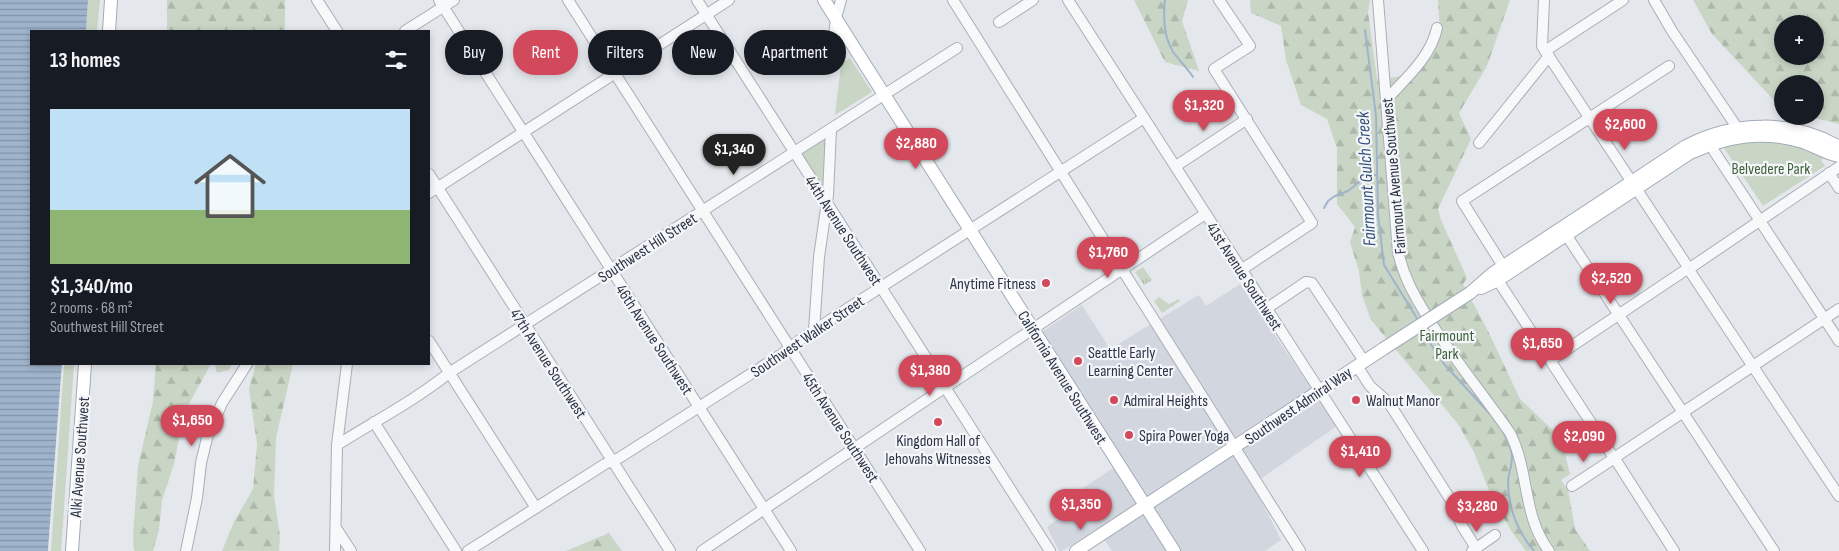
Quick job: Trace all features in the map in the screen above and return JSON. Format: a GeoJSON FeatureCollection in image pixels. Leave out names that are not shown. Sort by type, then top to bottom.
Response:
{"type":"FeatureCollection","features":[{"type":"Feature","properties":{"kind":"main road"},"geometry":{"type":"LineString","coordinates":[[109,30],[111,0]]}},
{"type":"Feature","properties":{"kind":"main road","name":"California Avenue Southwest"},"geometry":{"type":"LineString","coordinates":[[824,0],[1174,551]]}},
{"type":"Feature","properties":{"kind":"main road","name":"Southwest Admiral Way"},"geometry":{"type":"LineString","coordinates":[[1076,551],[1633,186],[1686,146],[1710,140],[1738,129],[1772,127],[1790,129],[1816,136],[1839,148]]}},
{"type":"Feature","properties":{"kind":"main road","name":"Southwest Admiral Way"},"geometry":{"type":"LineString","coordinates":[[1710,140],[1772,136],[1805,143],[1832,155],[1839,156]]}},
{"type":"Feature","properties":{"kind":"main road","name":"Alki Avenue Southwest"},"geometry":{"type":"LineString","coordinates":[[72,551],[85,365]]}},
{"type":"Feature","properties":{"kind":"street"},"geometry":{"type":"LineString","coordinates":[[317,0],[335,30]]}},
{"type":"Feature","properties":{"kind":"street"},"geometry":{"type":"LineString","coordinates":[[406,30],[441,3],[454,0]]}},
{"type":"Feature","properties":{"kind":"street","name":"45th Avenue Southwest"},"geometry":{"type":"LineString","coordinates":[[568,0],[588,31]]}},
{"type":"Feature","properties":{"kind":"street","name":"44th Avenue Southwest"},"geometry":{"type":"LineString","coordinates":[[697,0],[1050,551]]}},
{"type":"Feature","properties":{"kind":"street"},"geometry":{"type":"LineString","coordinates":[[662,43],[729,0]]}},
{"type":"Feature","properties":{"kind":"street"},"geometry":{"type":"LineString","coordinates":[[835,30],[841,0]]}},
{"type":"Feature","properties":{"kind":"street"},"geometry":{"type":"LineString","coordinates":[[953,0],[1300,551]]}},
{"type":"Feature","properties":{"kind":"street"},"geometry":{"type":"LineString","coordinates":[[999,22],[1033,0]]}},
{"type":"Feature","properties":{"kind":"street","name":"41st Avenue Southwest"},"geometry":{"type":"LineString","coordinates":[[1068,0],[1423,551]]}},
{"type":"Feature","properties":{"kind":"street"},"geometry":{"type":"LineString","coordinates":[[1219,0],[1250,46],[1214,69],[1312,223],[1241,270]]}},
{"type":"Feature","properties":{"kind":"street","name":"Fairmount Avenue Southwest"},"geometry":{"type":"LineString","coordinates":[[1378,0],[1398,252],[1402,268],[1407,284],[1444,344],[1510,433],[1517,447],[1522,465],[1531,517],[1549,551]]}},
{"type":"Feature","properties":{"kind":"street"},"geometry":{"type":"LineString","coordinates":[[1544,0],[1541,43],[1547,54],[1588,119],[1839,496]]}},
{"type":"Feature","properties":{"kind":"street"},"geometry":{"type":"LineString","coordinates":[[1479,144],[1547,54],[1623,0]]}},
{"type":"Feature","properties":{"kind":"street"},"geometry":{"type":"LineString","coordinates":[[1654,0],[1676,38],[1738,129]]}},
{"type":"Feature","properties":{"kind":"street","name":"46th Avenue Southwest"},"geometry":{"type":"LineString","coordinates":[[441,3],[791,551]]}},
{"type":"Feature","properties":{"kind":"street"},"geometry":{"type":"LineString","coordinates":[[1386,100],[1424,56],[1435,37],[1437,28]]}},
{"type":"Feature","properties":{"kind":"street","name":"Southwest Hill Street"},"geometry":{"type":"LineString","coordinates":[[337,445],[412,401],[525,325],[957,48]]}},
{"type":"Feature","properties":{"kind":"street"},"geometry":{"type":"LineString","coordinates":[[1669,66],[1462,201],[1500,273],[1551,360],[1674,551]]}},
{"type":"Feature","properties":{"kind":"street"},"geometry":{"type":"LineString","coordinates":[[433,190],[612,75]]}},
{"type":"Feature","properties":{"kind":"street","name":"45th Avenue Southwest"},"geometry":{"type":"LineString","coordinates":[[616,75],[920,551]]}},
{"type":"Feature","properties":{"kind":"street","name":"Southwest Walker Street"},"geometry":{"type":"LineString","coordinates":[[468,551],[782,354],[814,330],[1144,118]]}},
{"type":"Feature","properties":{"kind":"street"},"geometry":{"type":"LineString","coordinates":[[1176,166],[1246,119]]}},
{"type":"Feature","properties":{"kind":"street"},"geometry":{"type":"LineString","coordinates":[[814,330],[819,256],[827,202],[831,129]]}},
{"type":"Feature","properties":{"kind":"street"},"geometry":{"type":"LineString","coordinates":[[1710,140],[1714,151],[1758,220],[1839,341]]}},
{"type":"Feature","properties":{"kind":"street"},"geometry":{"type":"LineString","coordinates":[[1551,360],[1839,167]]}},
{"type":"Feature","properties":{"kind":"street"},"geometry":{"type":"LineString","coordinates":[[1829,173],[1839,188]]}},
{"type":"Feature","properties":{"kind":"street","name":"47th Avenue Southwest"},"geometry":{"type":"LineString","coordinates":[[433,190],[525,325],[670,551]]}},
{"type":"Feature","properties":{"kind":"street"},"geometry":{"type":"LineString","coordinates":[[702,551],[1205,214]]}},
{"type":"Feature","properties":{"kind":"street"},"geometry":{"type":"LineString","coordinates":[[1564,231],[1774,551]]}},
{"type":"Feature","properties":{"kind":"street"},"geometry":{"type":"LineString","coordinates":[[1266,309],[1306,282],[1315,285],[1360,364],[1370,386],[1389,403],[1452,502],[1458,518],[1480,549],[1495,535]]}},
{"type":"Feature","properties":{"kind":"street"},"geometry":{"type":"LineString","coordinates":[[1572,486],[1839,309]]}},
{"type":"Feature","properties":{"kind":"street"},"geometry":{"type":"LineString","coordinates":[[430,343],[536,508]]}},
{"type":"Feature","properties":{"kind":"street"},"geometry":{"type":"LineString","coordinates":[[188,548],[207,438],[230,388],[246,365]]}},
{"type":"Feature","properties":{"kind":"street"},"geometry":{"type":"LineString","coordinates":[[335,551],[337,445],[347,365]]}},
{"type":"Feature","properties":{"kind":"street"},"geometry":{"type":"LineString","coordinates":[[374,422],[456,551]]}},
{"type":"Feature","properties":{"kind":"street"},"geometry":{"type":"LineString","coordinates":[[336,527],[351,551]]}},
{"type":"Feature","properties":{"kind":"shaded area"},"geometry":{"type":"Polygon","coordinates":[[[1240,284],[1337,426],[1253,484],[1281,540],[1265,551],[1112,551],[1097,529],[1062,551],[1059,551],[1047,527],[1079,504],[1077,492],[1124,461],[1042,332],[1082,305],[1110,349],[1199,295],[1206,306],[1240,284]]]}},
{"type":"Feature","properties":{"kind":"green space"},"geometry":{"type":"Polygon","coordinates":[[[88,0],[100,0],[97,30],[86,30],[88,0]]]}},
{"type":"Feature","properties":{"kind":"green space"},"geometry":{"type":"Polygon","coordinates":[[[167,0],[285,0],[285,30],[167,30],[167,0]]]}},
{"type":"Feature","properties":{"kind":"green space"},"geometry":{"type":"Polygon","coordinates":[[[1134,0],[1188,0],[1182,21],[1199,71],[1165,62],[1134,0]]]}},
{"type":"Feature","properties":{"kind":"green space","name":"Fairmount Park"},"geometry":{"type":"Polygon","coordinates":[[[1250,0],[1370,0],[1368,12],[1377,79],[1415,75],[1440,33],[1438,0],[1510,0],[1487,66],[1459,113],[1471,139],[1438,209],[1467,278],[1463,284],[1489,333],[1520,399],[1561,438],[1570,474],[1561,480],[1568,490],[1575,529],[1590,551],[1526,551],[1512,532],[1492,498],[1474,452],[1458,424],[1371,320],[1362,295],[1359,271],[1350,242],[1355,227],[1337,204],[1337,148],[1327,119],[1301,105],[1286,60],[1281,26],[1251,13],[1250,0]]]}},
{"type":"Feature","properties":{"kind":"green space"},"geometry":{"type":"Polygon","coordinates":[[[1693,0],[1839,0],[1839,124],[1824,120],[1824,75],[1774,75],[1774,100],[1712,34],[1693,0]]]}},
{"type":"Feature","properties":{"kind":"green space"},"geometry":{"type":"Polygon","coordinates":[[[850,58],[872,92],[835,115],[840,75],[846,75],[846,61],[850,58]]]}},
{"type":"Feature","properties":{"kind":"green space"},"geometry":{"type":"Polygon","coordinates":[[[826,136],[824,190],[802,157],[803,151],[826,136]]]}},
{"type":"Feature","properties":{"kind":"green space","name":"Belvedere Park"},"geometry":{"type":"Polygon","coordinates":[[[1786,142],[1825,156],[1821,160],[1825,166],[1763,206],[1724,148],[1730,144],[1786,142]]]}},
{"type":"Feature","properties":{"kind":"green space"},"geometry":{"type":"Polygon","coordinates":[[[1143,267],[1152,280],[1144,285],[1135,272],[1143,267]]]}},
{"type":"Feature","properties":{"kind":"green space"},"geometry":{"type":"Polygon","coordinates":[[[1159,297],[1169,304],[1179,299],[1180,301],[1162,313],[1154,301],[1159,297]]]}},
{"type":"Feature","properties":{"kind":"green space"},"geometry":{"type":"Polygon","coordinates":[[[62,365],[74,365],[61,551],[48,551],[62,365]]]}},
{"type":"Feature","properties":{"kind":"green space"},"geometry":{"type":"Polygon","coordinates":[[[156,365],[210,365],[184,413],[174,464],[162,500],[159,530],[153,551],[134,551],[133,536],[138,466],[153,401],[156,365]]]}},
{"type":"Feature","properties":{"kind":"green space"},"geometry":{"type":"Polygon","coordinates":[[[215,365],[232,365],[229,370],[217,373],[215,365]]]}},
{"type":"Feature","properties":{"kind":"green space"},"geometry":{"type":"Polygon","coordinates":[[[256,365],[293,365],[276,438],[274,496],[280,536],[279,551],[222,551],[234,522],[253,489],[257,444],[249,389],[256,365]]]}},
{"type":"Feature","properties":{"kind":"green space"},"geometry":{"type":"Polygon","coordinates":[[[609,533],[622,551],[566,551],[609,533]]]}},
{"type":"Feature","properties":{"kind":"water"},"geometry":{"type":"Polygon","coordinates":[[[0,0],[88,0],[86,30],[30,30],[30,365],[62,365],[48,551],[0,551],[0,0]]]}},
{"type":"Feature","properties":{"kind":"pier"},"geometry":{"type":"Polygon","coordinates":[[[62,365],[64,365],[51,551],[48,551],[62,365]]]}},
{"type":"Feature","properties":{"kind":"waterway"},"geometry":{"type":"LineString","coordinates":[[1165,0],[1164,20],[1170,46],[1193,77]]}},
{"type":"Feature","properties":{"kind":"waterway","name":"Fairmount Gulch Creek"},"geometry":{"type":"LineString","coordinates":[[1365,30],[1376,116],[1378,214],[1384,265],[1418,320]]}},
{"type":"Feature","properties":{"kind":"waterway"},"geometry":{"type":"LineString","coordinates":[[1324,208],[1328,201],[1335,196],[1348,191],[1364,178],[1377,175]]}},
{"type":"Feature","properties":{"kind":"waterway","name":"Fairmount Gulch Creek"},"geometry":{"type":"LineString","coordinates":[[1422,328],[1444,364],[1490,414]]}},
{"type":"Feature","properties":{"kind":"waterway","name":"Fairmount Gulch Creek"},"geometry":{"type":"LineString","coordinates":[[1503,432],[1512,454],[1508,480],[1512,509],[1518,527],[1534,551]]}},
{"type":"Feature","properties":{"kind":"place","name":"Anytime Fitness"},"geometry":{"type":"Point","coordinates":[1046,283]}},
{"type":"Feature","properties":{"kind":"place","name":"Seattle Early Learning Center"},"geometry":{"type":"Point","coordinates":[1078,361]}},
{"type":"Feature","properties":{"kind":"place","name":"Admiral Heights"},"geometry":{"type":"Point","coordinates":[1114,400]}},
{"type":"Feature","properties":{"kind":"place","name":"Walnut Manor"},"geometry":{"type":"Point","coordinates":[1356,400]}},
{"type":"Feature","properties":{"kind":"place","name":"Kingdom Hall of Jehovahs Witnesses"},"geometry":{"type":"Point","coordinates":[938,422]}},
{"type":"Feature","properties":{"kind":"place","name":"Spira Power Yoga"},"geometry":{"type":"Point","coordinates":[1129,435]}}]}
